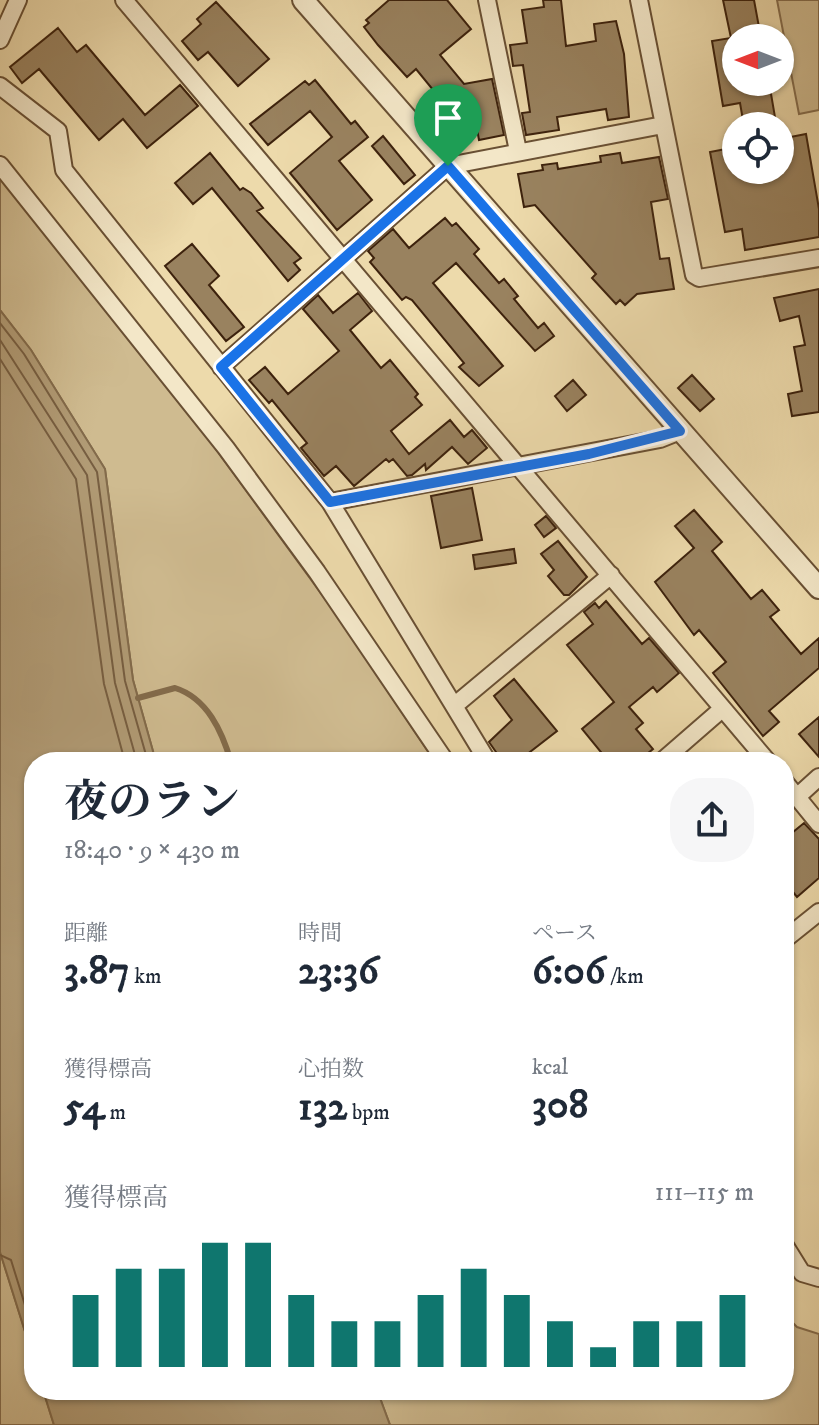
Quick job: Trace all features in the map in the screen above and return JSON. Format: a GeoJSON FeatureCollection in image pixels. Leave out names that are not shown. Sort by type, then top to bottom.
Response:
{"type":"FeatureCollection","features":[{"type":"Feature","properties":{"kind":"street"},"geometry":{"type":"LineString","coordinates":[[0,40],[18,0]]}},
{"type":"Feature","properties":{"kind":"street"},"geometry":{"type":"LineString","coordinates":[[124,0],[759,752]]}},
{"type":"Feature","properties":{"kind":"street"},"geometry":{"type":"LineString","coordinates":[[303,0],[819,588]]}},
{"type":"Feature","properties":{"kind":"street"},"geometry":{"type":"LineString","coordinates":[[487,0],[518,151]]}},
{"type":"Feature","properties":{"kind":"street"},"geometry":{"type":"LineString","coordinates":[[639,0],[663,125],[672,147],[694,275],[699,278],[819,258]]}},
{"type":"Feature","properties":{"kind":"street"},"geometry":{"type":"LineString","coordinates":[[0,86],[58,131],[64,170],[330,502],[482,752]]}},
{"type":"Feature","properties":{"kind":"street"},"geometry":{"type":"LineString","coordinates":[[221,367],[448,166],[663,125]]}},
{"type":"Feature","properties":{"kind":"street"},"geometry":{"type":"LineString","coordinates":[[0,165],[226,448],[317,572],[439,752]]}},
{"type":"Feature","properties":{"kind":"street"},"geometry":{"type":"LineString","coordinates":[[330,502],[518,468],[660,439],[680,431]]}},
{"type":"Feature","properties":{"kind":"street"},"geometry":{"type":"LineString","coordinates":[[454,706],[611,575]]}},
{"type":"Feature","properties":{"kind":"street"},"geometry":{"type":"LineString","coordinates":[[673,752],[722,709]]}},
{"type":"Feature","properties":{"kind":"street"},"geometry":{"type":"LineString","coordinates":[[798,796],[819,777]]}},
{"type":"Feature","properties":{"kind":"street"},"geometry":{"type":"LineString","coordinates":[[794,792],[819,824]]}},
{"type":"Feature","properties":{"kind":"street"},"geometry":{"type":"LineString","coordinates":[[794,932],[819,912]]}},
{"type":"Feature","properties":{"kind":"street"},"geometry":{"type":"LineString","coordinates":[[794,1260],[802,1273],[819,1278]]}},
{"type":"Feature","properties":{"kind":"shaded area"},"geometry":{"type":"Polygon","coordinates":[[[777,0],[819,0],[819,110],[799,114],[794,88],[794,24],[782,24],[777,0]]]}},
{"type":"Feature","properties":{"kind":"shaded area"},"geometry":{"type":"Polygon","coordinates":[[[0,178],[212,444],[336,614],[428,752],[153,752],[133,680],[105,469],[31,350],[0,310],[0,178]]]}},
{"type":"Feature","properties":{"kind":"shaded area"},"geometry":{"type":"Polygon","coordinates":[[[0,1252],[24,1328],[24,1400],[46,1400],[54,1425],[0,1425],[0,1252]]]}},
{"type":"Feature","properties":{"kind":"shaded area"},"geometry":{"type":"Polygon","coordinates":[[[794,1324],[819,1334],[819,1425],[390,1425],[381,1400],[794,1400],[794,1324]]]}},
{"type":"Feature","properties":{"kind":"water"},"geometry":{"type":"Polygon","coordinates":[[[0,310],[31,350],[105,469],[133,680],[153,752],[24,752],[24,1328],[0,1252],[0,310]]]}},
{"type":"Feature","properties":{"kind":"water"},"geometry":{"type":"Polygon","coordinates":[[[46,1400],[381,1400],[390,1425],[54,1425],[46,1400]]]}},
{"type":"Feature","properties":{"kind":"building"},"geometry":{"type":"Polygon","coordinates":[[[389,0],[447,0],[471,29],[440,55],[464,84],[492,79],[504,135],[479,140],[472,101],[447,121],[436,107],[443,102],[416,69],[407,77],[378,45],[364,27],[369,23],[366,20],[389,0]]]}},
{"type":"Feature","properties":{"kind":"building"},"geometry":{"type":"Polygon","coordinates":[[[543,0],[561,0],[566,46],[596,41],[594,24],[616,21],[624,54],[629,117],[608,120],[606,109],[557,117],[559,130],[526,135],[522,113],[530,112],[523,65],[513,66],[510,45],[527,43],[522,10],[544,7],[543,0]]]}},
{"type":"Feature","properties":{"kind":"building"},"geometry":{"type":"Polygon","coordinates":[[[723,0],[754,0],[758,24],[728,24],[723,0]]]}},
{"type":"Feature","properties":{"kind":"building"},"geometry":{"type":"Polygon","coordinates":[[[216,2],[269,59],[238,86],[208,52],[198,60],[182,41],[201,24],[197,19],[216,2]]]}},
{"type":"Feature","properties":{"kind":"building"},"geometry":{"type":"Polygon","coordinates":[[[58,28],[77,52],[86,45],[145,115],[180,85],[198,106],[147,148],[123,119],[99,140],[39,69],[22,83],[10,67],[58,28]]]}},
{"type":"Feature","properties":{"kind":"building"},"geometry":{"type":"Polygon","coordinates":[[[722,39],[722,96],[771,96],[774,112],[742,112],[740,103],[723,106],[712,41],[722,39]]]}},
{"type":"Feature","properties":{"kind":"building"},"geometry":{"type":"Polygon","coordinates":[[[315,80],[351,124],[355,121],[368,137],[339,161],[372,200],[337,230],[290,173],[332,137],[310,111],[268,145],[250,124],[305,81],[309,85],[315,80]]]}},
{"type":"Feature","properties":{"kind":"building"},"geometry":{"type":"Polygon","coordinates":[[[806,134],[819,209],[819,237],[745,250],[742,229],[725,232],[710,152],[722,150],[722,184],[794,184],[794,136],[806,134]]]}},
{"type":"Feature","properties":{"kind":"building"},"geometry":{"type":"Polygon","coordinates":[[[383,136],[415,175],[404,184],[372,146],[383,136]]]}},
{"type":"Feature","properties":{"kind":"building"},"geometry":{"type":"Polygon","coordinates":[[[210,153],[240,190],[243,188],[251,193],[263,208],[257,211],[301,258],[294,263],[300,270],[288,281],[212,188],[193,204],[175,183],[210,153]]]}},
{"type":"Feature","properties":{"kind":"building"},"geometry":{"type":"Polygon","coordinates":[[[620,153],[622,163],[659,157],[668,199],[651,202],[660,259],[669,258],[674,289],[637,294],[625,305],[620,300],[616,304],[592,278],[596,274],[535,205],[524,207],[518,174],[543,170],[542,165],[557,163],[558,169],[601,162],[600,156],[620,153]]]}},
{"type":"Feature","properties":{"kind":"building"},"geometry":{"type":"Polygon","coordinates":[[[445,218],[452,226],[456,223],[479,249],[474,254],[499,283],[504,279],[518,296],[514,299],[538,328],[544,323],[554,336],[535,351],[456,263],[433,283],[503,366],[479,386],[459,367],[464,363],[412,300],[406,297],[402,300],[370,262],[374,258],[368,251],[393,229],[409,248],[445,218]]]}},
{"type":"Feature","properties":{"kind":"building"},"geometry":{"type":"Polygon","coordinates":[[[192,244],[219,276],[209,285],[244,327],[226,341],[165,266],[192,244]]]}},
{"type":"Feature","properties":{"kind":"building"},"geometry":{"type":"Polygon","coordinates":[[[819,289],[819,412],[792,416],[788,394],[802,391],[794,347],[805,345],[799,316],[780,321],[774,298],[819,289]]]}},
{"type":"Feature","properties":{"kind":"building"},"geometry":{"type":"Polygon","coordinates":[[[358,293],[372,311],[350,330],[381,368],[390,360],[418,394],[415,397],[422,405],[391,431],[409,454],[450,420],[464,437],[472,430],[487,448],[468,464],[452,447],[426,470],[425,464],[412,475],[407,476],[393,459],[389,462],[386,459],[354,486],[336,466],[324,476],[301,448],[307,443],[272,400],[269,403],[249,380],[265,367],[288,394],[339,351],[303,309],[318,295],[333,313],[358,293]]]}},
{"type":"Feature","properties":{"kind":"building"},"geometry":{"type":"Polygon","coordinates":[[[692,375],[714,399],[700,411],[678,388],[692,375]]]}},
{"type":"Feature","properties":{"kind":"building"},"geometry":{"type":"Polygon","coordinates":[[[573,380],[586,395],[567,411],[555,396],[573,380]]]}},
{"type":"Feature","properties":{"kind":"building"},"geometry":{"type":"Polygon","coordinates":[[[472,488],[482,540],[441,548],[431,496],[472,488]]]}},
{"type":"Feature","properties":{"kind":"building"},"geometry":{"type":"Polygon","coordinates":[[[694,510],[722,542],[712,551],[751,599],[762,590],[779,610],[770,617],[801,654],[819,638],[819,668],[769,711],[779,722],[763,736],[713,673],[726,662],[699,630],[694,635],[655,582],[694,548],[675,526],[694,510]]]}},
{"type":"Feature","properties":{"kind":"building"},"geometry":{"type":"Polygon","coordinates":[[[546,516],[556,528],[544,537],[535,525],[546,516]]]}},
{"type":"Feature","properties":{"kind":"building"},"geometry":{"type":"Polygon","coordinates":[[[558,541],[587,577],[569,595],[564,595],[548,576],[554,570],[541,554],[558,541]]]}},
{"type":"Feature","properties":{"kind":"building"},"geometry":{"type":"Polygon","coordinates":[[[514,549],[516,563],[475,569],[473,555],[514,549]]]}},
{"type":"Feature","properties":{"kind":"building"},"geometry":{"type":"Polygon","coordinates":[[[606,601],[642,644],[649,638],[679,673],[657,692],[653,687],[629,707],[643,723],[636,729],[653,749],[649,752],[601,752],[582,729],[614,702],[567,645],[593,624],[584,612],[595,603],[599,608],[606,601]]]}},
{"type":"Feature","properties":{"kind":"building"},"geometry":{"type":"Polygon","coordinates":[[[514,679],[557,731],[530,752],[496,752],[489,742],[512,720],[494,696],[514,679]]]}},
{"type":"Feature","properties":{"kind":"building"},"geometry":{"type":"Polygon","coordinates":[[[819,717],[819,757],[799,734],[819,717]]]}},
{"type":"Feature","properties":{"kind":"building"},"geometry":{"type":"Polygon","coordinates":[[[804,823],[819,839],[819,878],[797,897],[794,893],[794,831],[804,823]]]}},
{"type":"Feature","properties":{"kind":"waterway"},"geometry":{"type":"LineString","coordinates":[[138,698],[175,688],[196,699],[212,717],[228,752]]}},
{"type":"Feature","properties":{"kind":"route"},"geometry":{"type":"LineString","coordinates":[[448,166],[680,431],[660,439],[589,454],[330,502],[221,367],[448,166]]}}]}
